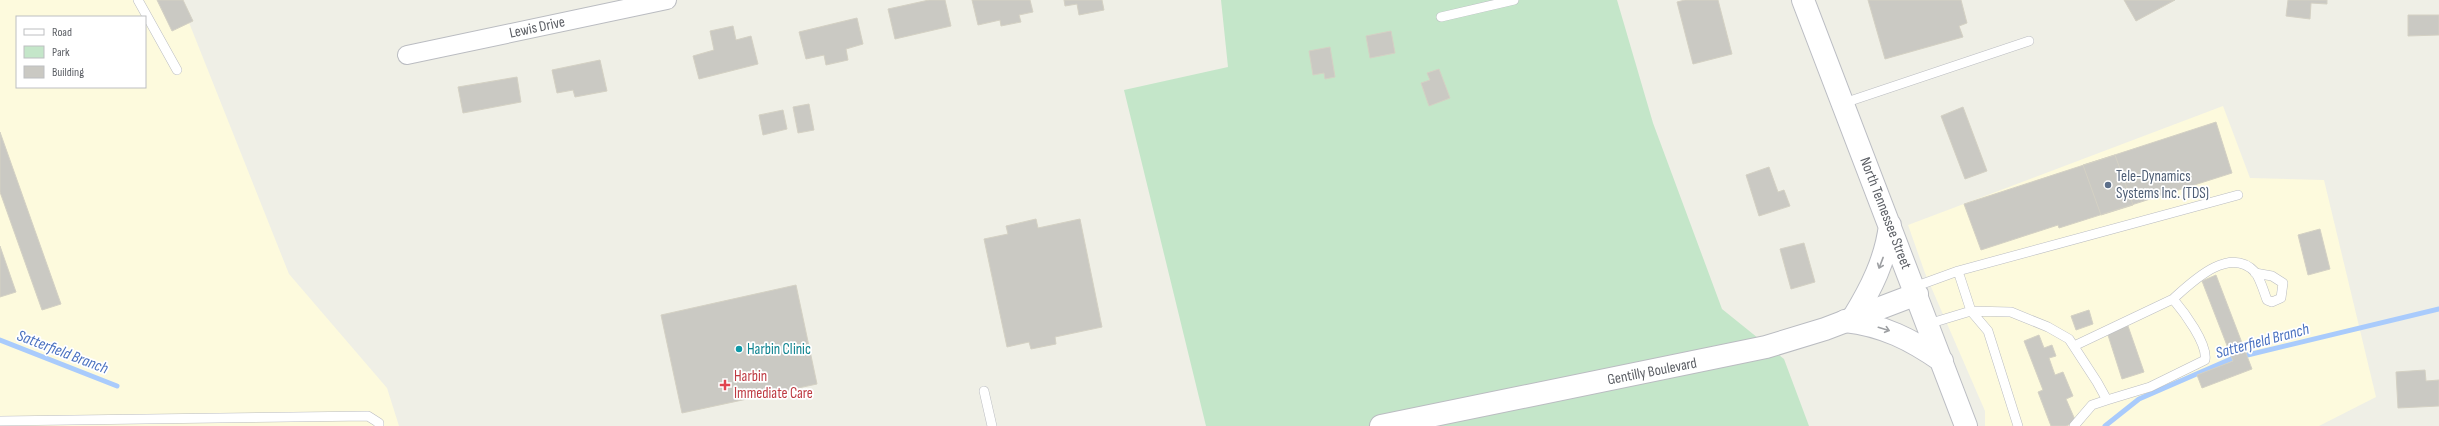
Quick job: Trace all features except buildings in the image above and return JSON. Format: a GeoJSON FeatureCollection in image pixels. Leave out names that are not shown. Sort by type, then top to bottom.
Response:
{"type":"FeatureCollection","features":[{"type":"Feature","properties":{"kind":"main road","name":"North Tennessee Street"},"geometry":{"type":"LineString","coordinates":[[1803,0],[1844,103],[1966,426]]}},
{"type":"Feature","properties":{"kind":"main road"},"geometry":{"type":"LineString","coordinates":[[1890,225],[1889,240],[1878,271],[1849,320],[1898,334],[1942,361]]}},
{"type":"Feature","properties":{"kind":"main road","name":"Gentilly Boulevard"},"geometry":{"type":"LineString","coordinates":[[1381,426],[1727,356],[1778,344],[1849,320],[1915,291]]}},
{"type":"Feature","properties":{"kind":"street","name":"Lewis Drive"},"geometry":{"type":"LineString","coordinates":[[407,55],[656,1]]}},
{"type":"Feature","properties":{"kind":"lane"},"geometry":{"type":"LineString","coordinates":[[138,0],[177,70]]}},
{"type":"Feature","properties":{"kind":"lane"},"geometry":{"type":"LineString","coordinates":[[1442,17],[1514,0]]}},
{"type":"Feature","properties":{"kind":"lane"},"geometry":{"type":"LineString","coordinates":[[1844,103],[2029,41]]}},
{"type":"Feature","properties":{"kind":"lane"},"geometry":{"type":"LineString","coordinates":[[1915,291],[1958,271],[2238,195]]}},
{"type":"Feature","properties":{"kind":"lane"},"geometry":{"type":"LineString","coordinates":[[2074,346],[2173,299],[2203,274],[2222,265],[2240,263],[2255,273]]}},
{"type":"Feature","properties":{"kind":"lane"},"geometry":{"type":"LineString","coordinates":[[1958,271],[1971,311],[1988,331],[2018,426]]}},
{"type":"Feature","properties":{"kind":"lane"},"geometry":{"type":"LineString","coordinates":[[2074,426],[2092,405],[2150,387],[2205,360],[2206,353],[2190,322],[2173,299]]}},
{"type":"Feature","properties":{"kind":"lane"},"geometry":{"type":"LineString","coordinates":[[1928,324],[1971,311],[2011,312],[2048,327],[2070,339],[2107,400]]}},
{"type":"Feature","properties":{"kind":"lane"},"geometry":{"type":"LineString","coordinates":[[984,391],[992,426]]}},
{"type":"Feature","properties":{"kind":"lane"},"geometry":{"type":"LineString","coordinates":[[0,421],[368,416],[379,424],[379,426]]}},
{"type":"Feature","properties":{"kind":"shaded area"},"geometry":{"type":"Polygon","coordinates":[[[0,0],[180,0],[289,274],[387,388],[399,426],[0,426],[0,0]]]}},
{"type":"Feature","properties":{"kind":"shaded area"},"geometry":{"type":"Polygon","coordinates":[[[2223,106],[2250,178],[2324,180],[2376,397],[2319,426],[1985,426],[1985,411],[1925,273],[1908,225],[2223,106]]]}},
{"type":"Feature","properties":{"kind":"green space"},"geometry":{"type":"Polygon","coordinates":[[[1221,0],[1617,0],[1653,123],[1722,309],[1784,359],[1809,426],[1206,426],[1124,90],[1228,67],[1221,0]]]}},
{"type":"Feature","properties":{"kind":"waterway","name":"Satterfield Branch"},"geometry":{"type":"LineString","coordinates":[[2105,426],[2139,399],[2231,359],[2439,309]]}},
{"type":"Feature","properties":{"kind":"waterway","name":"Satterfield Branch"},"geometry":{"type":"LineString","coordinates":[[0,340],[117,386]]}},
{"type":"Feature","properties":{"kind":"place","name":"Tele-Dynamics Systems Inc. (TDS)"},"geometry":{"type":"Point","coordinates":[2108,185]}},
{"type":"Feature","properties":{"kind":"place","name":"Harbin Clinic"},"geometry":{"type":"Point","coordinates":[739,349]}},
{"type":"Feature","properties":{"kind":"place","name":"Harbin Immediate Care"},"geometry":{"type":"Point","coordinates":[725,385]}}]}
